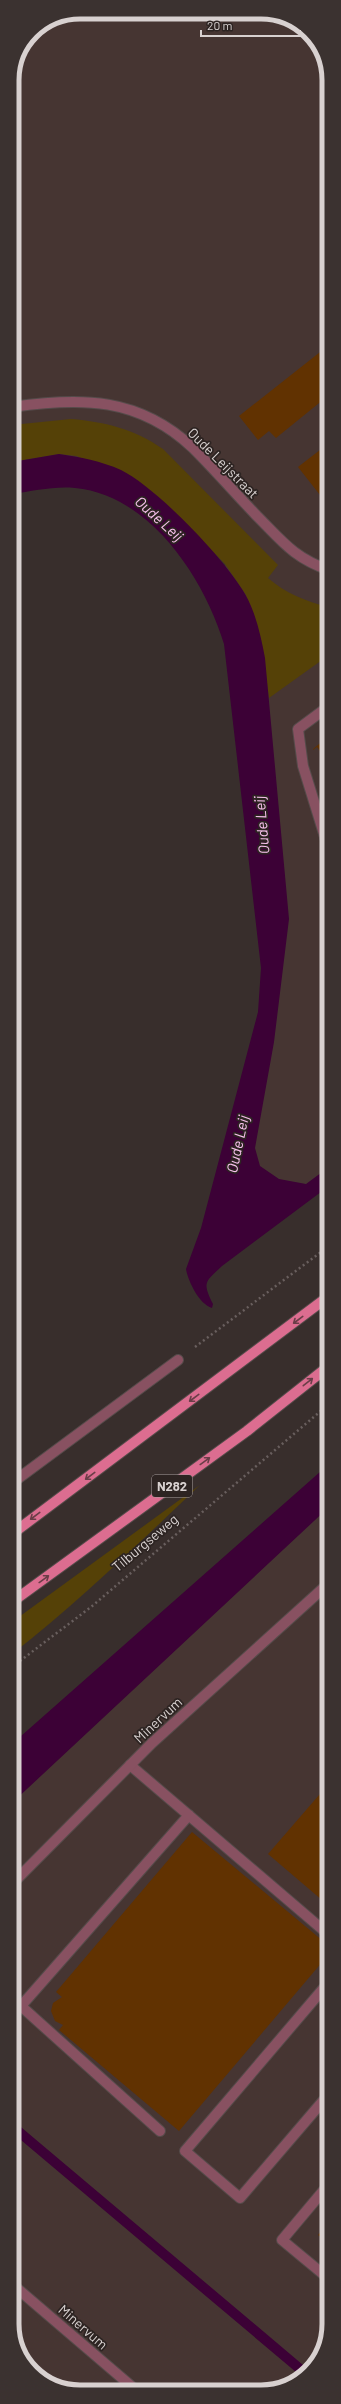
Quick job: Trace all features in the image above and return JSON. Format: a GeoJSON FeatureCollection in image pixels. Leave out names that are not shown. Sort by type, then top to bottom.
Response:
{"type":"FeatureCollection","features":[{"type":"Feature","properties":{"kind":"main road"},"geometry":{"type":"LineString","coordinates":[[19,1529],[322,1301]]}},
{"type":"Feature","properties":{"kind":"main road","name":"Tilburgseweg"},"geometry":{"type":"LineString","coordinates":[[19,1597],[247,1431],[322,1372]]}},
{"type":"Feature","properties":{"kind":"street","name":"Oude Leijstraat"},"geometry":{"type":"LineString","coordinates":[[19,406],[58,400],[93,402],[130,409],[161,424],[192,448],[294,553],[322,567]]}},
{"type":"Feature","properties":{"kind":"street"},"geometry":{"type":"LineString","coordinates":[[322,711],[298,729],[303,766],[322,827]]}},
{"type":"Feature","properties":{"kind":"street"},"geometry":{"type":"LineString","coordinates":[[19,1478],[178,1360]]}},
{"type":"Feature","properties":{"kind":"street","name":"Minervum"},"geometry":{"type":"LineString","coordinates":[[19,1877],[130,1765],[322,1589]]}},
{"type":"Feature","properties":{"kind":"street"},"geometry":{"type":"LineString","coordinates":[[130,1765],[322,1929]]}},
{"type":"Feature","properties":{"kind":"street"},"geometry":{"type":"LineString","coordinates":[[160,2131],[21,2006],[189,1815]]}},
{"type":"Feature","properties":{"kind":"street"},"geometry":{"type":"LineString","coordinates":[[322,1990],[185,2151],[240,2198],[322,2102]]}},
{"type":"Feature","properties":{"kind":"street"},"geometry":{"type":"LineString","coordinates":[[322,2192],[282,2240],[322,2273]]}},
{"type":"Feature","properties":{"kind":"street","name":"Minervum"},"geometry":{"type":"LineString","coordinates":[[19,2290],[131,2385]]}},
{"type":"Feature","properties":{"kind":"path"},"geometry":{"type":"LineString","coordinates":[[178,1360],[322,1251]]}},
{"type":"Feature","properties":{"kind":"path","name":"Tilburgseweg"},"geometry":{"type":"LineString","coordinates":[[19,1663],[91,1607],[322,1410]]}},
{"type":"Feature","properties":{"kind":"shaded area"},"geometry":{"type":"Polygon","coordinates":[[[261,19],[277,21],[295,29],[309,43],[319,60],[322,76],[322,1175],[267,1217],[240,1178],[271,1031],[225,564],[168,506],[19,464],[20,68],[29,46],[37,37],[46,29],[68,20],[261,19]]]}},
{"type":"Feature","properties":{"kind":"shaded area"},"geometry":{"type":"Polygon","coordinates":[[[71,419],[96,422],[141,436],[163,449],[278,565],[268,578],[297,596],[322,605],[322,660],[269,698],[261,640],[246,595],[225,564],[168,506],[77,456],[59,454],[19,461],[19,424],[71,419]]]}},
{"type":"Feature","properties":{"kind":"shaded area"},"geometry":{"type":"Polygon","coordinates":[[[322,1474],[322,2324],[321,2336],[312,2358],[295,2375],[288,2379],[265,2385],[68,2384],[49,2377],[34,2364],[27,2355],[20,2336],[19,2328],[19,1772],[322,1474]]]}},
{"type":"Feature","properties":{"kind":"shaded area"},"geometry":{"type":"Polygon","coordinates":[[[200,1485],[85,1593],[19,1648],[19,1617],[200,1485]]]}},
{"type":"Feature","properties":{"kind":"water","name":"Oude Leij"},"geometry":{"type":"Polygon","coordinates":[[[59,454],[75,456],[106,464],[121,470],[136,479],[171,508],[207,544],[223,563],[249,601],[260,634],[265,658],[289,919],[274,1042],[255,1148],[260,1166],[279,1179],[306,1184],[322,1172],[322,1191],[222,1266],[209,1279],[207,1283],[207,1291],[213,1304],[212,1308],[207,1306],[195,1292],[189,1280],[186,1269],[201,1228],[258,1012],[261,968],[224,644],[203,593],[188,567],[170,544],[150,523],[127,506],[102,494],[75,488],[51,488],[19,493],[19,461],[59,454]]]}},
{"type":"Feature","properties":{"kind":"water"},"geometry":{"type":"Polygon","coordinates":[[[322,1470],[322,1514],[19,1796],[19,1738],[322,1470]]]}},
{"type":"Feature","properties":{"kind":"building"},"geometry":{"type":"Polygon","coordinates":[[[322,351],[322,401],[276,438],[269,431],[258,440],[239,416],[322,351]]]}},
{"type":"Feature","properties":{"kind":"building"},"geometry":{"type":"Polygon","coordinates":[[[322,448],[322,493],[320,495],[298,467],[322,448]]]}},
{"type":"Feature","properties":{"kind":"building"},"geometry":{"type":"Polygon","coordinates":[[[322,742],[322,754],[317,747],[313,749],[322,742]]]}},
{"type":"Feature","properties":{"kind":"building"},"geometry":{"type":"Polygon","coordinates":[[[322,1792],[322,1900],[268,1854],[322,1792]]]}},
{"type":"Feature","properties":{"kind":"building"},"geometry":{"type":"Polygon","coordinates":[[[192,1832],[322,1940],[322,1962],[179,2131],[59,2030],[63,2025],[55,2021],[51,2011],[53,2003],[62,1997],[56,1992],[192,1832]]]}},
{"type":"Feature","properties":{"kind":"building"},"geometry":{"type":"Polygon","coordinates":[[[322,2230],[322,2238],[318,2235],[322,2230]]]}},
{"type":"Feature","properties":{"kind":"waterway"},"geometry":{"type":"LineString","coordinates":[[19,2132],[301,2370]]}}]}
